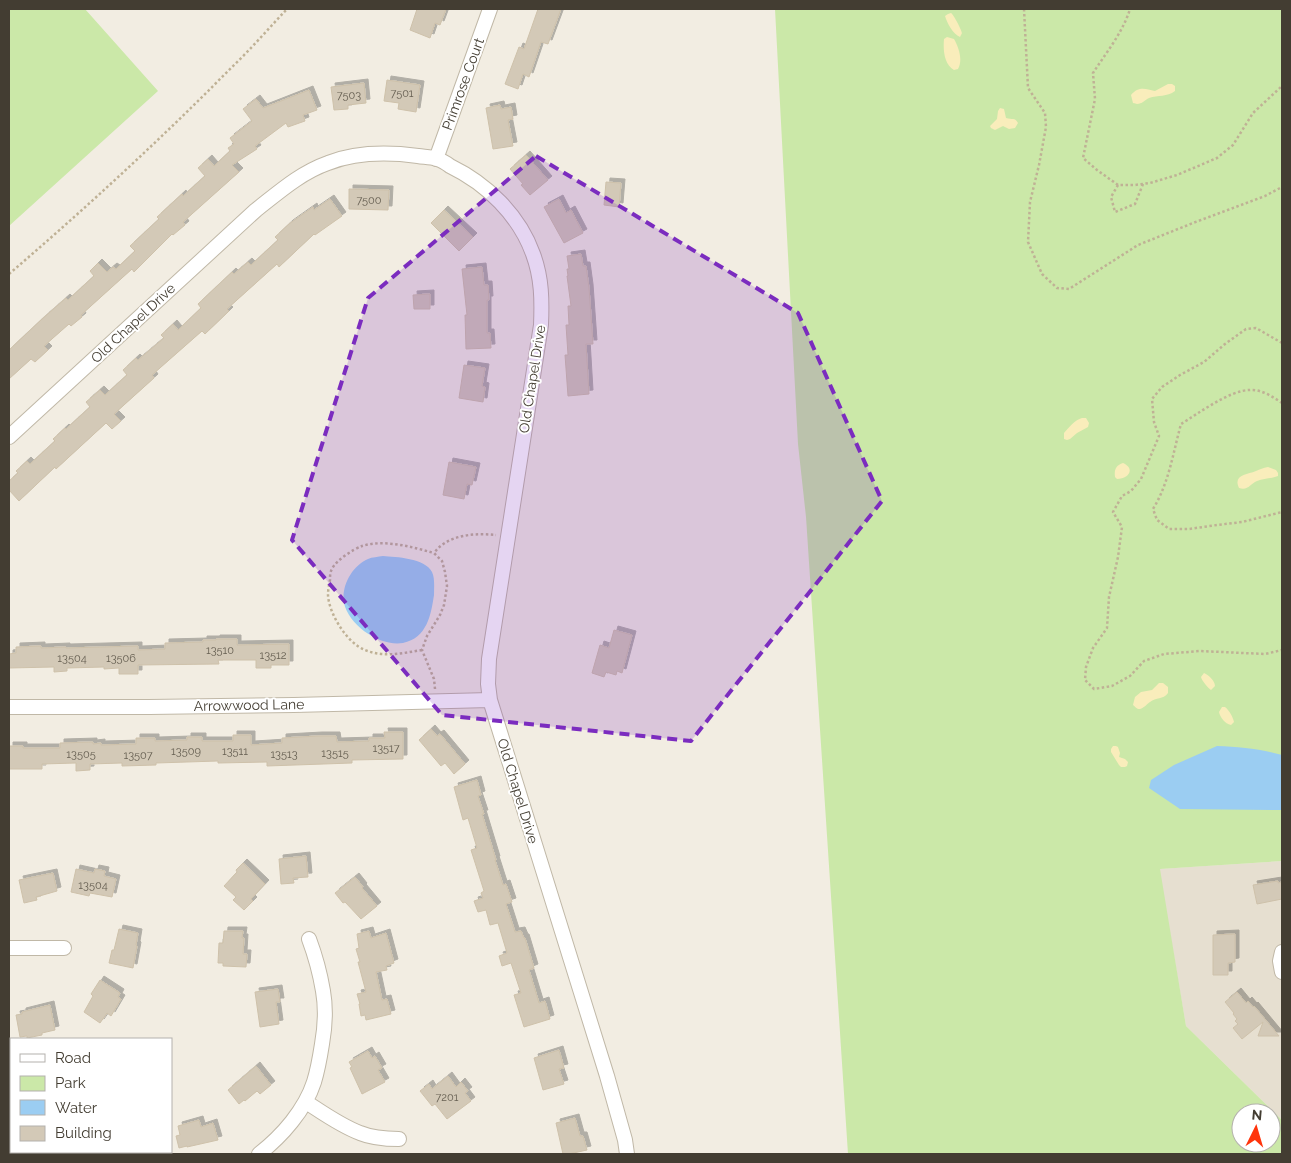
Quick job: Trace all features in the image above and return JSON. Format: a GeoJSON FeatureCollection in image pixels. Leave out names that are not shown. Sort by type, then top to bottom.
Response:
{"type":"FeatureCollection","features":[{"type":"Feature","properties":{"kind":"street","name":"Primrose Court"},"geometry":{"type":"LineString","coordinates":[[436,158],[490,9]]}},
{"type":"Feature","properties":{"kind":"street","name":"Old Chapel Drive"},"geometry":{"type":"LineString","coordinates":[[9,437],[256,210],[297,178],[329,162],[363,155],[403,154],[436,158],[469,175],[501,203],[526,237],[534,255],[541,287],[542,302],[541,325],[489,659],[488,684],[490,700],[607,1076],[625,1140],[627,1154]]}},
{"type":"Feature","properties":{"kind":"street","name":"Arrowwood Lane"},"geometry":{"type":"LineString","coordinates":[[9,707],[178,707],[490,700]]}},
{"type":"Feature","properties":{"kind":"street"},"geometry":{"type":"LineString","coordinates":[[259,1154],[292,1122],[306,1102],[314,1083],[319,1063],[325,1013],[323,991],[309,939]]}},
{"type":"Feature","properties":{"kind":"street"},"geometry":{"type":"LineString","coordinates":[[9,948],[64,948]]}},
{"type":"Feature","properties":{"kind":"street"},"geometry":{"type":"LineString","coordinates":[[1282,952],[1280,961],[1282,972]]}},
{"type":"Feature","properties":{"kind":"street"},"geometry":{"type":"LineString","coordinates":[[306,1102],[361,1134],[386,1139],[398,1139]]}},
{"type":"Feature","properties":{"kind":"path"},"geometry":{"type":"LineString","coordinates":[[9,274],[57,234],[147,150],[234,66],[287,9]]}},
{"type":"Feature","properties":{"kind":"path"},"geometry":{"type":"LineString","coordinates":[[1024,9],[1028,88],[1045,113],[1046,127],[1030,202],[1028,242],[1042,274],[1057,288],[1069,289],[1138,244],[1265,196],[1282,187]]}},
{"type":"Feature","properties":{"kind":"path"},"geometry":{"type":"LineString","coordinates":[[1130,9],[1128,17],[1110,48],[1092,73],[1095,99],[1083,158],[1118,186],[1143,184],[1160,180],[1217,158],[1233,145],[1254,113],[1282,86]]}},
{"type":"Feature","properties":{"kind":"path"},"geometry":{"type":"LineString","coordinates":[[1118,186],[1111,198],[1115,212],[1135,204],[1143,184]]}},
{"type":"Feature","properties":{"kind":"path"},"geometry":{"type":"LineString","coordinates":[[1282,343],[1256,328],[1246,329],[1204,362],[1162,387],[1152,399],[1154,422],[1159,436],[1141,479],[1131,491],[1122,496],[1113,512],[1122,527],[1118,557],[1109,597],[1107,628],[1093,648],[1086,667],[1085,680],[1094,689],[1112,686],[1130,676],[1144,661],[1164,654],[1200,651],[1265,654],[1282,650]]}},
{"type":"Feature","properties":{"kind":"path"},"geometry":{"type":"LineString","coordinates":[[1282,403],[1270,395],[1251,390],[1230,395],[1180,424],[1169,472],[1161,496],[1153,509],[1157,520],[1169,529],[1189,529],[1242,522],[1282,512]]}},
{"type":"Feature","properties":{"kind":"path"},"geometry":{"type":"LineString","coordinates":[[434,553],[440,545],[457,537],[485,534],[508,536]]}},
{"type":"Feature","properties":{"kind":"path"},"geometry":{"type":"LineString","coordinates":[[422,650],[395,655],[378,653],[364,650],[346,635],[336,621],[328,595],[331,569],[336,563],[362,546],[383,542],[434,553],[442,561],[446,572],[447,586],[444,604],[440,615],[427,636],[422,650],[434,679],[435,701]]}},
{"type":"Feature","properties":{"kind":"highlighted area"},"geometry":{"type":"Polygon","coordinates":[[[536,156],[798,313],[882,501],[691,741],[442,715],[292,540],[368,298],[536,156]]]}},
{"type":"Feature","properties":{"kind":"shaded area"},"geometry":{"type":"Polygon","coordinates":[[[1282,861],[1282,1120],[1281,1103],[1265,1103],[1186,1026],[1159,869],[1282,861]]]}},
{"type":"Feature","properties":{"kind":"green space"},"geometry":{"type":"Polygon","coordinates":[[[9,9],[85,9],[158,91],[9,226],[9,9]]]}},
{"type":"Feature","properties":{"kind":"green space"},"geometry":{"type":"Polygon","coordinates":[[[775,9],[1282,9],[1282,861],[1160,869],[1186,1026],[1265,1103],[1231,1103],[1231,1153],[1281,1153],[1281,1119],[1282,1154],[848,1154],[806,517],[798,444],[775,9]]]}},
{"type":"Feature","properties":{"kind":"sand"},"geometry":{"type":"Polygon","coordinates":[[[951,13],[962,33],[960,37],[953,31],[946,19],[945,16],[951,13]]]}},
{"type":"Feature","properties":{"kind":"sand"},"geometry":{"type":"Polygon","coordinates":[[[947,37],[954,39],[959,50],[960,62],[958,69],[954,70],[946,60],[944,39],[947,37]]]}},
{"type":"Feature","properties":{"kind":"sand"},"geometry":{"type":"Polygon","coordinates":[[[1168,84],[1175,86],[1175,91],[1149,98],[1139,104],[1133,103],[1131,95],[1137,90],[1155,91],[1168,84]]]}},
{"type":"Feature","properties":{"kind":"sand"},"geometry":{"type":"Polygon","coordinates":[[[1000,108],[1004,109],[1006,118],[1017,121],[1018,123],[1015,128],[1009,129],[1003,126],[995,130],[991,128],[990,126],[997,119],[1000,108]]]}},
{"type":"Feature","properties":{"kind":"sand"},"geometry":{"type":"Polygon","coordinates":[[[1082,418],[1086,418],[1089,423],[1088,427],[1070,439],[1064,439],[1064,433],[1082,418]]]}},
{"type":"Feature","properties":{"kind":"sand"},"geometry":{"type":"Polygon","coordinates":[[[1123,463],[1127,465],[1130,471],[1127,476],[1117,479],[1115,477],[1115,470],[1117,466],[1123,463]]]}},
{"type":"Feature","properties":{"kind":"sand"},"geometry":{"type":"Polygon","coordinates":[[[1268,467],[1276,470],[1278,476],[1257,481],[1245,489],[1239,488],[1239,478],[1268,467]]]}},
{"type":"Feature","properties":{"kind":"sand"},"geometry":{"type":"Polygon","coordinates":[[[1204,673],[1214,682],[1215,686],[1211,690],[1201,677],[1204,673]]]}},
{"type":"Feature","properties":{"kind":"sand"},"geometry":{"type":"Polygon","coordinates":[[[1159,683],[1163,683],[1168,687],[1166,695],[1152,700],[1140,709],[1133,705],[1135,697],[1141,692],[1152,690],[1159,683]]]}},
{"type":"Feature","properties":{"kind":"sand"},"geometry":{"type":"Polygon","coordinates":[[[1222,707],[1225,707],[1232,716],[1234,722],[1231,725],[1220,716],[1219,712],[1222,707]]]}},
{"type":"Feature","properties":{"kind":"sand"},"geometry":{"type":"Polygon","coordinates":[[[1113,746],[1118,747],[1119,757],[1128,762],[1127,766],[1121,767],[1119,765],[1111,752],[1113,746]]]}},
{"type":"Feature","properties":{"kind":"water"},"geometry":{"type":"Polygon","coordinates":[[[383,556],[417,561],[428,567],[434,577],[434,595],[426,625],[418,636],[403,643],[385,642],[367,633],[352,620],[344,603],[346,583],[357,566],[373,557],[383,556]]]}},
{"type":"Feature","properties":{"kind":"water"},"geometry":{"type":"Polygon","coordinates":[[[1217,746],[1266,751],[1282,755],[1282,810],[1180,809],[1149,788],[1151,780],[1174,765],[1217,746]]]}},
{"type":"Feature","properties":{"kind":"building"},"geometry":{"type":"Polygon","coordinates":[[[417,9],[446,9],[440,25],[435,23],[430,38],[410,30],[417,9]]]}},
{"type":"Feature","properties":{"kind":"building"},"geometry":{"type":"Polygon","coordinates":[[[538,9],[561,9],[548,44],[541,42],[529,77],[523,74],[518,89],[505,84],[519,47],[524,49],[538,9]]]}},
{"type":"Feature","properties":{"kind":"building"},"geometry":{"type":"Polygon","coordinates":[[[387,80],[420,85],[416,112],[398,109],[399,103],[384,101],[387,80]]]}},
{"type":"Feature","properties":{"kind":"building"},"geometry":{"type":"Polygon","coordinates":[[[364,83],[366,103],[348,105],[348,109],[334,110],[331,87],[364,83]]]}},
{"type":"Feature","properties":{"kind":"building"},"geometry":{"type":"Polygon","coordinates":[[[309,90],[317,110],[303,115],[305,121],[288,127],[286,123],[255,146],[257,149],[232,165],[239,172],[183,222],[185,225],[172,234],[134,272],[132,269],[81,315],[82,317],[71,326],[69,324],[44,346],[48,350],[35,362],[31,359],[9,379],[9,350],[66,298],[68,300],[94,276],[90,271],[98,263],[107,272],[113,267],[116,269],[135,251],[130,246],[159,219],[157,217],[205,176],[198,168],[208,159],[214,166],[230,151],[228,148],[234,144],[230,138],[252,121],[243,109],[256,99],[263,108],[309,90]]]}},
{"type":"Feature","properties":{"kind":"building"},"geometry":{"type":"Polygon","coordinates":[[[500,105],[501,109],[511,107],[513,119],[508,120],[513,146],[493,149],[486,108],[500,105]]]}},
{"type":"Feature","properties":{"kind":"building"},"geometry":{"type":"Polygon","coordinates":[[[526,155],[548,180],[530,195],[510,169],[526,155]]]}},
{"type":"Feature","properties":{"kind":"building"},"geometry":{"type":"Polygon","coordinates":[[[606,182],[621,183],[619,207],[604,205],[606,182]]]}},
{"type":"Feature","properties":{"kind":"building"},"geometry":{"type":"Polygon","coordinates":[[[349,189],[389,190],[388,210],[349,209],[349,189]]]}},
{"type":"Feature","properties":{"kind":"building"},"geometry":{"type":"Polygon","coordinates":[[[330,199],[342,216],[314,234],[279,267],[277,264],[227,309],[229,311],[205,334],[202,331],[152,375],[154,378],[114,414],[121,421],[112,429],[106,423],[19,501],[9,490],[9,481],[18,473],[16,471],[27,461],[30,464],[55,441],[53,439],[90,407],[86,402],[100,390],[105,395],[127,375],[123,370],[164,338],[161,335],[173,324],[178,330],[201,308],[198,304],[232,272],[234,274],[248,262],[251,265],[278,240],[275,237],[289,224],[313,207],[314,210],[330,199]]]}},
{"type":"Feature","properties":{"kind":"building"},"geometry":{"type":"Polygon","coordinates":[[[559,199],[566,213],[571,210],[583,233],[564,243],[544,207],[559,199]]]}},
{"type":"Feature","properties":{"kind":"building"},"geometry":{"type":"Polygon","coordinates":[[[444,210],[473,237],[459,251],[431,223],[444,210]]]}},
{"type":"Feature","properties":{"kind":"building"},"geometry":{"type":"Polygon","coordinates":[[[581,254],[583,266],[586,266],[589,288],[593,344],[586,344],[589,394],[568,396],[565,355],[568,355],[566,325],[569,325],[568,306],[571,306],[567,276],[567,269],[569,269],[567,256],[581,254]]]}},
{"type":"Feature","properties":{"kind":"building"},"geometry":{"type":"Polygon","coordinates":[[[482,267],[484,285],[488,285],[487,333],[490,333],[491,348],[466,349],[465,315],[467,315],[462,269],[482,267]]]}},
{"type":"Feature","properties":{"kind":"building"},"geometry":{"type":"Polygon","coordinates":[[[430,294],[430,309],[414,309],[413,295],[430,294]]]}},
{"type":"Feature","properties":{"kind":"building"},"geometry":{"type":"Polygon","coordinates":[[[464,365],[485,368],[482,386],[485,387],[483,402],[459,398],[464,365]]]}},
{"type":"Feature","properties":{"kind":"building"},"geometry":{"type":"Polygon","coordinates":[[[449,462],[476,467],[472,485],[467,484],[464,499],[443,495],[449,462]]]}},
{"type":"Feature","properties":{"kind":"building"},"geometry":{"type":"Polygon","coordinates":[[[614,630],[632,635],[622,673],[617,671],[616,675],[606,672],[604,677],[592,673],[600,645],[609,648],[614,630]]]}},
{"type":"Feature","properties":{"kind":"building"},"geometry":{"type":"Polygon","coordinates":[[[237,639],[237,645],[289,644],[289,665],[271,665],[271,668],[256,668],[256,660],[218,660],[219,664],[138,665],[138,674],[119,674],[119,668],[104,669],[104,667],[67,668],[67,671],[54,672],[54,667],[9,668],[9,654],[16,653],[16,647],[138,646],[138,650],[165,649],[165,643],[203,642],[203,640],[237,639]]]}},
{"type":"Feature","properties":{"kind":"building"},"geometry":{"type":"Polygon","coordinates":[[[431,729],[437,736],[440,734],[465,764],[454,774],[445,763],[441,766],[419,740],[431,729]]]}},
{"type":"Feature","properties":{"kind":"building"},"geometry":{"type":"Polygon","coordinates":[[[384,732],[403,732],[403,759],[352,760],[352,763],[267,766],[267,762],[218,763],[218,761],[122,766],[122,763],[90,764],[90,770],[76,771],[76,763],[42,764],[42,769],[9,769],[9,746],[60,748],[60,743],[136,744],[136,738],[155,738],[155,741],[187,740],[187,737],[202,737],[202,741],[233,741],[233,735],[251,735],[251,745],[282,743],[282,738],[318,736],[336,736],[337,742],[369,741],[369,738],[385,738],[384,732]]]}},
{"type":"Feature","properties":{"kind":"building"},"geometry":{"type":"Polygon","coordinates":[[[477,780],[481,795],[478,796],[484,814],[482,814],[495,860],[503,885],[506,884],[512,902],[506,904],[515,932],[521,931],[525,938],[534,968],[529,970],[539,1003],[545,1001],[550,1019],[524,1027],[514,995],[521,993],[511,963],[502,966],[499,956],[507,953],[498,923],[490,925],[486,910],[478,912],[474,901],[483,898],[481,893],[484,891],[471,850],[477,848],[468,818],[463,820],[454,787],[477,780]]]}},
{"type":"Feature","properties":{"kind":"building"},"geometry":{"type":"Polygon","coordinates":[[[306,856],[308,877],[293,878],[294,883],[281,884],[279,859],[306,856]]]}},
{"type":"Feature","properties":{"kind":"building"},"geometry":{"type":"Polygon","coordinates":[[[243,863],[265,884],[244,910],[233,900],[236,897],[224,886],[243,863]]]}},
{"type":"Feature","properties":{"kind":"building"},"geometry":{"type":"Polygon","coordinates":[[[76,869],[94,873],[95,869],[105,871],[104,876],[116,879],[112,897],[90,893],[89,896],[71,892],[76,869]]]}},
{"type":"Feature","properties":{"kind":"building"},"geometry":{"type":"Polygon","coordinates":[[[53,873],[57,891],[36,897],[37,900],[24,903],[19,880],[53,873]]]}},
{"type":"Feature","properties":{"kind":"building"},"geometry":{"type":"Polygon","coordinates":[[[355,877],[377,906],[361,919],[335,893],[355,877]]]}},
{"type":"Feature","properties":{"kind":"building"},"geometry":{"type":"Polygon","coordinates":[[[1278,881],[1278,883],[1282,882],[1282,899],[1257,904],[1253,885],[1278,881]]]}},
{"type":"Feature","properties":{"kind":"building"},"geometry":{"type":"Polygon","coordinates":[[[119,929],[138,933],[133,968],[109,963],[119,929]]]}},
{"type":"Feature","properties":{"kind":"building"},"geometry":{"type":"Polygon","coordinates":[[[224,931],[243,931],[243,954],[247,954],[246,967],[223,966],[223,963],[218,963],[219,943],[223,943],[224,931]]]}},
{"type":"Feature","properties":{"kind":"building"},"geometry":{"type":"Polygon","coordinates":[[[369,931],[371,938],[386,933],[394,963],[386,966],[387,970],[376,972],[382,1000],[387,999],[391,1014],[366,1020],[365,1015],[361,1016],[357,994],[366,992],[356,949],[359,948],[357,934],[369,931]]]}},
{"type":"Feature","properties":{"kind":"building"},"geometry":{"type":"Polygon","coordinates":[[[1235,934],[1235,962],[1228,963],[1228,975],[1213,975],[1213,935],[1235,934]]]}},
{"type":"Feature","properties":{"kind":"building"},"geometry":{"type":"Polygon","coordinates":[[[100,980],[120,993],[118,997],[121,999],[111,1016],[107,1013],[100,1023],[84,1012],[93,996],[91,994],[100,980]]]}},
{"type":"Feature","properties":{"kind":"building"},"geometry":{"type":"Polygon","coordinates":[[[278,989],[280,1002],[276,1002],[279,1024],[260,1027],[255,992],[278,989]]]}},
{"type":"Feature","properties":{"kind":"building"},"geometry":{"type":"Polygon","coordinates":[[[1237,992],[1246,1003],[1248,1001],[1254,1006],[1279,1036],[1258,1036],[1263,1022],[1242,1039],[1233,1028],[1238,1024],[1235,1021],[1237,1019],[1225,1002],[1237,992]]]}},
{"type":"Feature","properties":{"kind":"building"},"geometry":{"type":"Polygon","coordinates":[[[50,1005],[55,1030],[27,1038],[27,1036],[20,1037],[16,1015],[50,1005]]]}},
{"type":"Feature","properties":{"kind":"building"},"geometry":{"type":"Polygon","coordinates":[[[559,1050],[564,1068],[559,1069],[564,1084],[543,1090],[534,1058],[559,1050]]]}},
{"type":"Feature","properties":{"kind":"building"},"geometry":{"type":"Polygon","coordinates":[[[368,1051],[372,1058],[375,1056],[382,1068],[378,1070],[385,1082],[362,1094],[349,1062],[368,1051]]]}},
{"type":"Feature","properties":{"kind":"building"},"geometry":{"type":"Polygon","coordinates":[[[256,1066],[271,1085],[260,1094],[257,1091],[239,1104],[228,1090],[256,1066]]]}},
{"type":"Feature","properties":{"kind":"building"},"geometry":{"type":"Polygon","coordinates":[[[448,1076],[456,1087],[461,1082],[468,1091],[465,1093],[471,1101],[447,1119],[435,1104],[432,1106],[420,1091],[429,1084],[432,1089],[448,1076]]]}},
{"type":"Feature","properties":{"kind":"building"},"geometry":{"type":"Polygon","coordinates":[[[575,1118],[580,1136],[583,1136],[587,1150],[563,1154],[556,1123],[575,1118]]]}},
{"type":"Feature","properties":{"kind":"building"},"geometry":{"type":"Polygon","coordinates":[[[199,1120],[201,1127],[213,1123],[218,1140],[179,1148],[176,1136],[180,1135],[178,1126],[199,1120]]]}}]}
